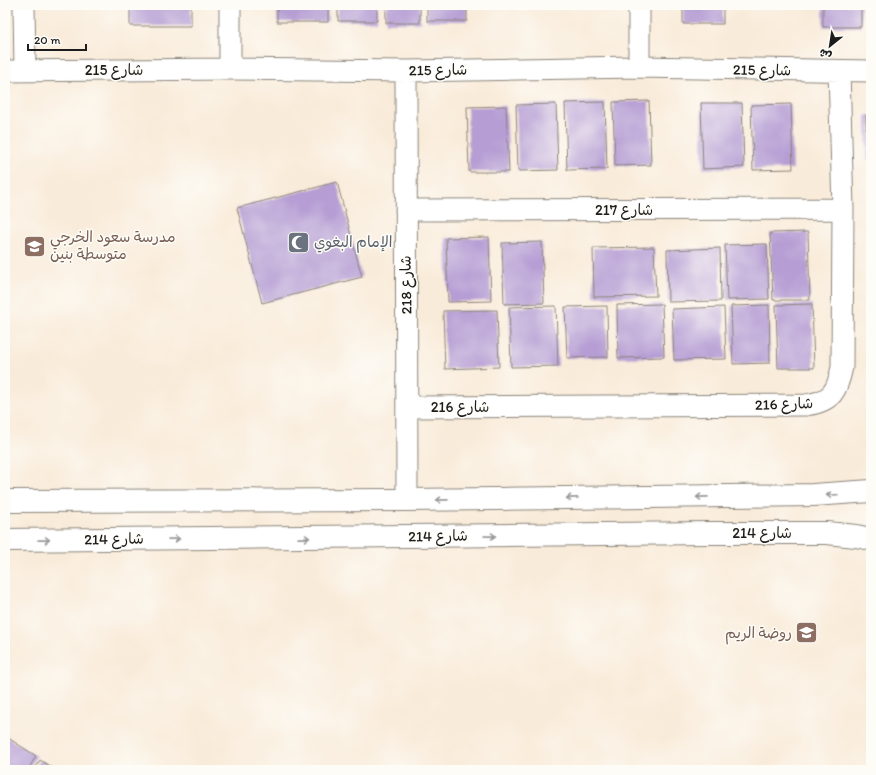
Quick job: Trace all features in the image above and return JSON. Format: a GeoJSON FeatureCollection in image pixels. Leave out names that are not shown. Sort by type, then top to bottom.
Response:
{"type":"FeatureCollection","features":[{"type":"Feature","properties":{"kind":"street"},"geometry":{"type":"LineString","coordinates":[[15,71],[24,5]]}},
{"type":"Feature","properties":{"kind":"street"},"geometry":{"type":"LineString","coordinates":[[230,5],[230,69]]}},
{"type":"Feature","properties":{"kind":"street"},"geometry":{"type":"LineString","coordinates":[[639,5],[639,67]]}},
{"type":"Feature","properties":{"kind":"street","name":"شارع 215"},"geometry":{"type":"LineString","coordinates":[[15,71],[230,69],[406,70],[639,67],[839,72],[871,71]]}},
{"type":"Feature","properties":{"kind":"street","name":"شارع 218"},"geometry":{"type":"LineString","coordinates":[[406,70],[408,408],[407,500]]}},
{"type":"Feature","properties":{"kind":"street","name":"شارع 216"},"geometry":{"type":"LineString","coordinates":[[408,408],[806,405],[821,402],[831,395],[838,384],[842,367],[843,209],[839,72]]}},
{"type":"Feature","properties":{"kind":"street","name":"شارع 217"},"geometry":{"type":"LineString","coordinates":[[406,210],[843,209]]}},
{"type":"Feature","properties":{"kind":"street"},"geometry":{"type":"LineString","coordinates":[[5,501],[407,500],[813,495],[871,491]]}},
{"type":"Feature","properties":{"kind":"street","name":"شارع 214"},"geometry":{"type":"LineString","coordinates":[[5,540],[803,533],[827,533],[856,536],[871,540]]}},
{"type":"Feature","properties":{"kind":"building"},"geometry":{"type":"Polygon","coordinates":[[[130,5],[191,5],[191,26],[130,26],[130,5]]]}},
{"type":"Feature","properties":{"kind":"building"},"geometry":{"type":"Polygon","coordinates":[[[277,5],[328,5],[328,22],[277,22],[277,5]]]}},
{"type":"Feature","properties":{"kind":"building"},"geometry":{"type":"Polygon","coordinates":[[[338,5],[377,5],[377,21],[338,21],[338,5]]]}},
{"type":"Feature","properties":{"kind":"building"},"geometry":{"type":"Polygon","coordinates":[[[386,5],[420,5],[420,23],[386,23],[386,5]]]}},
{"type":"Feature","properties":{"kind":"building"},"geometry":{"type":"Polygon","coordinates":[[[427,5],[467,5],[467,21],[427,21],[427,5]]]}},
{"type":"Feature","properties":{"kind":"building"},"geometry":{"type":"Polygon","coordinates":[[[683,5],[723,5],[723,24],[683,24],[683,5]]]}},
{"type":"Feature","properties":{"kind":"building"},"geometry":{"type":"Polygon","coordinates":[[[823,5],[861,5],[861,27],[823,27],[823,5]]]}},
{"type":"Feature","properties":{"kind":"building"},"geometry":{"type":"Polygon","coordinates":[[[649,101],[651,165],[615,166],[613,102],[649,101]]]}},
{"type":"Feature","properties":{"kind":"building"},"geometry":{"type":"Polygon","coordinates":[[[605,102],[607,169],[567,170],[565,103],[605,102]]]}},
{"type":"Feature","properties":{"kind":"building"},"geometry":{"type":"Polygon","coordinates":[[[701,103],[742,103],[744,167],[703,169],[701,103]]]}},
{"type":"Feature","properties":{"kind":"building"},"geometry":{"type":"Polygon","coordinates":[[[556,104],[558,170],[518,171],[516,105],[556,104]]]}},
{"type":"Feature","properties":{"kind":"building"},"geometry":{"type":"Polygon","coordinates":[[[791,104],[793,169],[753,170],[751,105],[791,104]]]}},
{"type":"Feature","properties":{"kind":"building"},"geometry":{"type":"Polygon","coordinates":[[[506,106],[509,172],[469,172],[467,107],[506,106]]]}},
{"type":"Feature","properties":{"kind":"building"},"geometry":{"type":"Polygon","coordinates":[[[866,115],[871,115],[871,160],[867,160],[866,115]]]}},
{"type":"Feature","properties":{"kind":"building","name":"الإمام البغوي"},"geometry":{"type":"Polygon","coordinates":[[[337,182],[362,277],[262,303],[237,208],[337,182]]]}},
{"type":"Feature","properties":{"kind":"building"},"geometry":{"type":"Polygon","coordinates":[[[808,232],[810,300],[773,300],[770,233],[808,232]]]}},
{"type":"Feature","properties":{"kind":"building"},"geometry":{"type":"Polygon","coordinates":[[[489,237],[491,301],[448,302],[446,238],[489,237]]]}},
{"type":"Feature","properties":{"kind":"building"},"geometry":{"type":"Polygon","coordinates":[[[542,242],[544,303],[504,304],[502,243],[542,242]]]}},
{"type":"Feature","properties":{"kind":"building"},"geometry":{"type":"Polygon","coordinates":[[[767,244],[769,299],[727,300],[725,245],[767,244]]]}},
{"type":"Feature","properties":{"kind":"building"},"geometry":{"type":"Polygon","coordinates":[[[654,247],[656,296],[594,297],[593,248],[654,247]]]}},
{"type":"Feature","properties":{"kind":"building"},"geometry":{"type":"Polygon","coordinates":[[[720,248],[721,301],[668,302],[667,250],[720,248]]]}},
{"type":"Feature","properties":{"kind":"building"},"geometry":{"type":"Polygon","coordinates":[[[662,304],[664,357],[618,358],[617,305],[662,304]]]}},
{"type":"Feature","properties":{"kind":"building"},"geometry":{"type":"Polygon","coordinates":[[[812,304],[814,368],[778,368],[776,305],[812,304]]]}},
{"type":"Feature","properties":{"kind":"building"},"geometry":{"type":"Polygon","coordinates":[[[769,305],[770,363],[733,364],[731,306],[769,305]]]}},
{"type":"Feature","properties":{"kind":"building"},"geometry":{"type":"Polygon","coordinates":[[[556,306],[558,366],[511,367],[509,307],[556,306]]]}},
{"type":"Feature","properties":{"kind":"building"},"geometry":{"type":"Polygon","coordinates":[[[607,306],[608,357],[567,358],[565,307],[607,306]]]}},
{"type":"Feature","properties":{"kind":"building"},"geometry":{"type":"Polygon","coordinates":[[[724,307],[726,359],[674,360],[672,309],[724,307]]]}},
{"type":"Feature","properties":{"kind":"building"},"geometry":{"type":"Polygon","coordinates":[[[497,310],[499,367],[445,369],[443,311],[497,310]]]}},
{"type":"Feature","properties":{"kind":"building"},"geometry":{"type":"Polygon","coordinates":[[[5,736],[36,756],[28,770],[5,770],[5,736]]]}},
{"type":"Feature","properties":{"kind":"building"},"geometry":{"type":"Polygon","coordinates":[[[40,760],[56,770],[34,770],[40,760]]]}},
{"type":"Feature","properties":{"kind":"place","name":"الإمام البغوي"},"geometry":{"type":"Point","coordinates":[299,242]}},
{"type":"Feature","properties":{"kind":"place","name":"مدرسة سعود الخرجي متوسطة بنين"},"geometry":{"type":"Point","coordinates":[35,246]}},
{"type":"Feature","properties":{"kind":"place","name":"روضة الريم"},"geometry":{"type":"Point","coordinates":[807,633]}}]}
